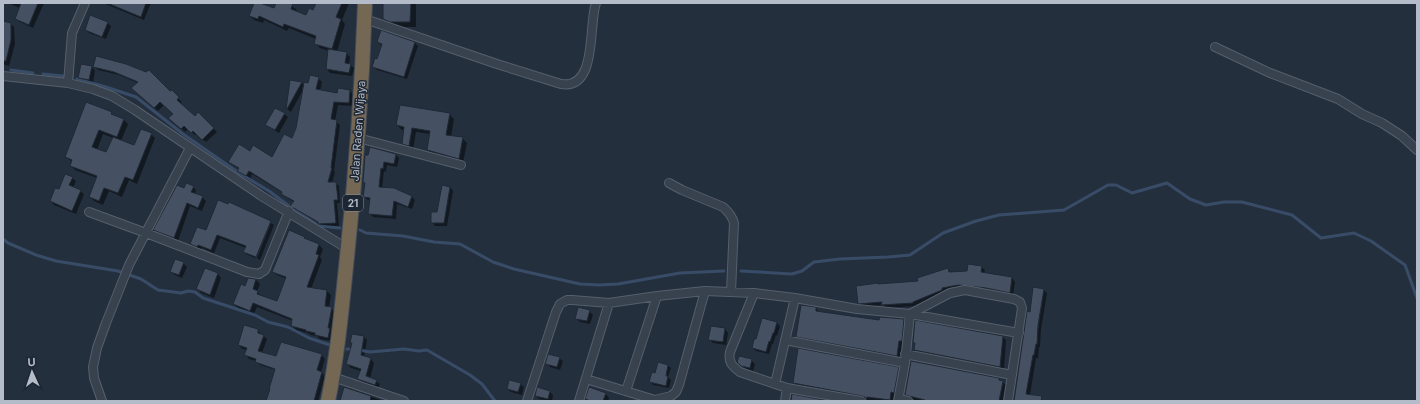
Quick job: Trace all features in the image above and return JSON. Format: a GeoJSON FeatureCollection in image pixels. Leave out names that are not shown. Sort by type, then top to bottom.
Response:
{"type":"FeatureCollection","features":[{"type":"Feature","properties":{"kind":"highway","name":"Jalan Raden Wijaya"},"geometry":{"type":"LineString","coordinates":[[328,401],[340,327],[348,249],[358,138],[366,3]]}},
{"type":"Feature","properties":{"kind":"street"},"geometry":{"type":"LineString","coordinates":[[68,83],[72,33],[85,3]]}},
{"type":"Feature","properties":{"kind":"street"},"geometry":{"type":"LineString","coordinates":[[365,19],[497,64],[552,81],[569,84],[575,83],[579,79],[588,64],[592,16],[596,3]]}},
{"type":"Feature","properties":{"kind":"street"},"geometry":{"type":"LineString","coordinates":[[1215,47],[1270,73],[1338,99],[1362,114],[1382,123],[1402,136],[1417,150]]}},
{"type":"Feature","properties":{"kind":"street"},"geometry":{"type":"LineString","coordinates":[[3,76],[68,83],[93,89],[112,96],[136,110],[254,191],[289,211],[348,249]]}},
{"type":"Feature","properties":{"kind":"street"},"geometry":{"type":"LineString","coordinates":[[358,138],[461,165]]}},
{"type":"Feature","properties":{"kind":"street"},"geometry":{"type":"LineString","coordinates":[[102,401],[94,378],[93,364],[106,323],[129,265],[190,148]]}},
{"type":"Feature","properties":{"kind":"street"},"geometry":{"type":"LineString","coordinates":[[669,183],[723,207],[732,217],[734,223],[731,292]]}},
{"type":"Feature","properties":{"kind":"street"},"geometry":{"type":"LineString","coordinates":[[89,212],[247,272],[259,274],[265,270],[289,211]]}},
{"type":"Feature","properties":{"kind":"street"},"geometry":{"type":"LineString","coordinates":[[910,314],[950,293],[965,290],[1014,299],[1022,305],[1022,315],[1008,401]]}},
{"type":"Feature","properties":{"kind":"street"},"geometry":{"type":"LineString","coordinates":[[586,379],[655,400],[668,398],[676,392],[705,292]]}},
{"type":"Feature","properties":{"kind":"street"},"geometry":{"type":"LineString","coordinates":[[527,401],[556,312],[560,304],[567,300],[609,303],[656,296],[705,292],[754,293],[795,298],[857,309],[910,314],[1018,333]]}},
{"type":"Feature","properties":{"kind":"street"},"geometry":{"type":"LineString","coordinates":[[754,293],[730,352],[730,363],[740,372],[787,388],[861,401]]}},
{"type":"Feature","properties":{"kind":"street"},"geometry":{"type":"LineString","coordinates":[[626,391],[656,296]]}},
{"type":"Feature","properties":{"kind":"street"},"geometry":{"type":"LineString","coordinates":[[775,384],[795,298]]}},
{"type":"Feature","properties":{"kind":"street"},"geometry":{"type":"LineString","coordinates":[[579,401],[609,303]]}},
{"type":"Feature","properties":{"kind":"street"},"geometry":{"type":"LineString","coordinates":[[908,401],[898,400],[905,363],[910,314]]}},
{"type":"Feature","properties":{"kind":"street"},"geometry":{"type":"LineString","coordinates":[[785,340],[905,363]]}},
{"type":"Feature","properties":{"kind":"street"},"geometry":{"type":"LineString","coordinates":[[905,354],[1012,375]]}},
{"type":"Feature","properties":{"kind":"street"},"geometry":{"type":"LineString","coordinates":[[333,377],[404,401]]}},
{"type":"Feature","properties":{"kind":"street"},"geometry":{"type":"LineString","coordinates":[[785,401],[787,388]]}},
{"type":"Feature","properties":{"kind":"building"},"geometry":{"type":"Polygon","coordinates":[[[21,3],[38,3],[29,25],[15,19],[21,3]]]}},
{"type":"Feature","properties":{"kind":"building"},"geometry":{"type":"Polygon","coordinates":[[[107,3],[146,3],[141,17],[107,3]]]}},
{"type":"Feature","properties":{"kind":"building"},"geometry":{"type":"Polygon","coordinates":[[[254,3],[260,3],[274,8],[276,3],[293,3],[291,9],[306,15],[309,8],[313,10],[316,3],[342,3],[336,17],[341,19],[332,49],[314,44],[316,36],[284,24],[283,27],[259,16],[258,19],[249,16],[254,3]]]}},
{"type":"Feature","properties":{"kind":"building"},"geometry":{"type":"Polygon","coordinates":[[[383,3],[411,3],[410,22],[390,22],[383,19],[383,3]]]}},
{"type":"Feature","properties":{"kind":"building"},"geometry":{"type":"Polygon","coordinates":[[[90,15],[108,22],[102,37],[85,30],[90,15]]]}},
{"type":"Feature","properties":{"kind":"building"},"geometry":{"type":"Polygon","coordinates":[[[3,21],[11,23],[11,40],[6,61],[3,61],[3,21]]]}},
{"type":"Feature","properties":{"kind":"building"},"geometry":{"type":"Polygon","coordinates":[[[381,30],[415,42],[404,77],[372,67],[375,58],[377,59],[382,44],[377,42],[381,30]]]}},
{"type":"Feature","properties":{"kind":"building"},"geometry":{"type":"Polygon","coordinates":[[[328,49],[347,52],[345,63],[351,64],[349,73],[326,69],[328,49]]]}},
{"type":"Feature","properties":{"kind":"building"},"geometry":{"type":"Polygon","coordinates":[[[96,56],[126,64],[146,72],[149,70],[170,91],[172,90],[179,97],[177,100],[195,116],[198,112],[214,128],[202,140],[193,131],[191,133],[184,126],[181,129],[168,118],[173,114],[160,102],[154,108],[131,88],[138,82],[114,72],[93,67],[96,56]]]}},
{"type":"Feature","properties":{"kind":"building"},"geometry":{"type":"Polygon","coordinates":[[[81,64],[92,66],[89,80],[78,78],[81,64]]]}},
{"type":"Feature","properties":{"kind":"building"},"geometry":{"type":"Polygon","coordinates":[[[310,75],[319,77],[316,89],[337,93],[338,88],[350,90],[349,103],[334,102],[331,119],[337,120],[332,168],[328,182],[336,182],[338,200],[334,200],[336,223],[318,224],[318,222],[290,206],[294,201],[281,194],[282,192],[249,171],[246,176],[237,171],[239,168],[228,162],[239,144],[250,151],[253,145],[272,157],[284,134],[292,138],[296,128],[304,82],[308,83],[310,75]]]}},
{"type":"Feature","properties":{"kind":"building"},"geometry":{"type":"Polygon","coordinates":[[[290,80],[302,82],[286,109],[290,80]]]}},
{"type":"Feature","properties":{"kind":"building"},"geometry":{"type":"Polygon","coordinates":[[[86,102],[112,112],[111,114],[124,119],[117,137],[99,130],[92,147],[106,152],[113,137],[134,145],[141,129],[152,133],[133,180],[125,177],[118,193],[104,188],[99,201],[89,197],[97,176],[70,166],[72,160],[65,157],[86,102]]]}},
{"type":"Feature","properties":{"kind":"building"},"geometry":{"type":"Polygon","coordinates":[[[400,105],[450,113],[446,135],[463,137],[459,159],[427,150],[430,131],[412,128],[409,146],[402,144],[404,127],[396,125],[400,105]]]}},
{"type":"Feature","properties":{"kind":"building"},"geometry":{"type":"Polygon","coordinates":[[[275,108],[285,113],[275,130],[265,125],[275,108]]]}},
{"type":"Feature","properties":{"kind":"building"},"geometry":{"type":"Polygon","coordinates":[[[370,147],[396,154],[394,164],[384,162],[383,169],[381,168],[379,187],[394,188],[412,196],[408,207],[394,201],[392,216],[368,214],[370,198],[363,197],[365,183],[363,182],[365,155],[368,155],[370,147]]]}},
{"type":"Feature","properties":{"kind":"building"},"geometry":{"type":"Polygon","coordinates":[[[65,174],[73,177],[69,185],[81,190],[72,211],[50,201],[55,188],[59,189],[65,174]]]}},
{"type":"Feature","properties":{"kind":"building"},"geometry":{"type":"Polygon","coordinates":[[[186,183],[194,186],[191,192],[203,196],[198,208],[187,203],[174,238],[153,230],[177,185],[184,188],[186,183]]]}},
{"type":"Feature","properties":{"kind":"building"},"geometry":{"type":"Polygon","coordinates":[[[442,185],[450,187],[444,223],[431,223],[431,212],[437,212],[442,185]]]}},
{"type":"Feature","properties":{"kind":"building"},"geometry":{"type":"Polygon","coordinates":[[[218,200],[228,204],[229,202],[271,221],[256,257],[243,252],[246,246],[217,235],[211,250],[198,245],[197,247],[190,244],[197,227],[206,230],[218,200]]]}},
{"type":"Feature","properties":{"kind":"building"},"geometry":{"type":"Polygon","coordinates":[[[289,230],[319,244],[316,254],[319,255],[307,287],[327,290],[325,306],[332,307],[328,328],[330,328],[328,338],[291,326],[292,319],[253,303],[250,311],[233,304],[241,284],[245,286],[248,278],[256,279],[253,289],[258,291],[257,294],[277,301],[286,277],[272,272],[289,230]]]}},
{"type":"Feature","properties":{"kind":"building"},"geometry":{"type":"Polygon","coordinates":[[[175,259],[184,262],[179,275],[170,272],[175,259]]]}},
{"type":"Feature","properties":{"kind":"building"},"geometry":{"type":"Polygon","coordinates":[[[968,264],[982,266],[981,272],[1012,277],[1010,293],[986,288],[958,285],[942,288],[942,290],[913,303],[881,305],[882,302],[858,304],[856,286],[878,283],[918,281],[917,278],[948,268],[949,272],[967,271],[968,264]]]}},
{"type":"Feature","properties":{"kind":"building"},"geometry":{"type":"Polygon","coordinates":[[[205,268],[218,273],[210,295],[196,289],[205,268]]]}},
{"type":"Feature","properties":{"kind":"building"},"geometry":{"type":"Polygon","coordinates":[[[1033,287],[1044,289],[1038,325],[1037,344],[1033,355],[1026,394],[1042,396],[1041,401],[1014,401],[1027,311],[1030,312],[1033,287]]]}},
{"type":"Feature","properties":{"kind":"building"},"geometry":{"type":"Polygon","coordinates":[[[801,305],[816,307],[816,311],[879,320],[880,317],[904,319],[902,341],[899,341],[897,356],[796,337],[801,305]]]}},
{"type":"Feature","properties":{"kind":"building"},"geometry":{"type":"Polygon","coordinates":[[[578,307],[590,310],[587,321],[575,319],[578,307]]]}},
{"type":"Feature","properties":{"kind":"building"},"geometry":{"type":"Polygon","coordinates":[[[762,318],[777,322],[766,352],[752,348],[762,318]]]}},
{"type":"Feature","properties":{"kind":"building"},"geometry":{"type":"Polygon","coordinates":[[[915,320],[1003,336],[1000,367],[914,350],[915,343],[913,343],[915,320]]]}},
{"type":"Feature","properties":{"kind":"building"},"geometry":{"type":"Polygon","coordinates":[[[244,325],[258,329],[258,333],[264,335],[258,351],[276,356],[281,342],[322,354],[317,370],[322,372],[314,401],[266,401],[275,369],[255,362],[256,359],[244,355],[247,348],[238,345],[244,325]]]}},
{"type":"Feature","properties":{"kind":"building"},"geometry":{"type":"Polygon","coordinates":[[[711,326],[725,328],[723,342],[708,340],[711,326]]]}},
{"type":"Feature","properties":{"kind":"building"},"geometry":{"type":"Polygon","coordinates":[[[352,334],[364,336],[361,355],[371,358],[366,376],[377,380],[375,385],[357,379],[361,369],[346,364],[352,343],[350,343],[352,334]]]}},
{"type":"Feature","properties":{"kind":"building"},"geometry":{"type":"Polygon","coordinates":[[[798,348],[899,367],[894,393],[891,392],[890,400],[867,397],[866,401],[865,397],[862,396],[793,383],[798,348]]]}},
{"type":"Feature","properties":{"kind":"building"},"geometry":{"type":"Polygon","coordinates":[[[548,354],[560,357],[557,367],[545,364],[548,354]]]}},
{"type":"Feature","properties":{"kind":"building"},"geometry":{"type":"Polygon","coordinates":[[[739,356],[752,359],[750,368],[741,366],[737,362],[739,356]]]}},
{"type":"Feature","properties":{"kind":"building"},"geometry":{"type":"Polygon","coordinates":[[[911,361],[999,378],[999,380],[1003,381],[999,401],[925,401],[905,395],[911,361]]]}},
{"type":"Feature","properties":{"kind":"building"},"geometry":{"type":"Polygon","coordinates":[[[658,362],[668,365],[666,386],[649,382],[652,372],[655,373],[658,362]]]}},
{"type":"Feature","properties":{"kind":"building"},"geometry":{"type":"Polygon","coordinates":[[[509,380],[521,383],[518,392],[507,389],[509,380]]]}},
{"type":"Feature","properties":{"kind":"building"},"geometry":{"type":"Polygon","coordinates":[[[344,387],[371,396],[370,401],[340,401],[344,387]]]}},
{"type":"Feature","properties":{"kind":"building"},"geometry":{"type":"Polygon","coordinates":[[[537,387],[550,391],[548,399],[535,396],[537,387]]]}},
{"type":"Feature","properties":{"kind":"building"},"geometry":{"type":"Polygon","coordinates":[[[589,387],[606,393],[603,401],[591,401],[585,399],[589,387]]]}},
{"type":"Feature","properties":{"kind":"building"},"geometry":{"type":"Polygon","coordinates":[[[792,394],[829,401],[791,401],[792,394]]]}},
{"type":"Feature","properties":{"kind":"waterway"},"geometry":{"type":"LineString","coordinates":[[11,70],[33,73]]}},
{"type":"Feature","properties":{"kind":"waterway"},"geometry":{"type":"LineString","coordinates":[[43,74],[63,76]]}},
{"type":"Feature","properties":{"kind":"waterway"},"geometry":{"type":"LineString","coordinates":[[77,79],[136,97],[183,134],[319,226],[340,228]]}},
{"type":"Feature","properties":{"kind":"waterway"},"geometry":{"type":"LineString","coordinates":[[741,271],[792,274],[802,271],[814,262],[910,255],[943,233],[976,221],[999,215],[1064,210],[1108,185],[1116,185],[1132,193],[1167,183],[1190,199],[1206,205],[1224,202],[1242,202],[1292,215],[1321,238],[1354,233],[1371,241],[1405,265],[1417,298]]}},
{"type":"Feature","properties":{"kind":"waterway"},"geometry":{"type":"LineString","coordinates":[[360,230],[366,233],[403,236],[434,242],[460,244],[493,262],[514,269],[580,284],[618,284],[680,273],[724,271]]}},
{"type":"Feature","properties":{"kind":"waterway"},"geometry":{"type":"LineString","coordinates":[[3,239],[8,243],[36,255],[56,261],[118,271],[141,279],[158,290],[181,293],[188,291],[195,292],[203,298],[255,315],[268,322],[288,327],[309,338],[330,345]]}},
{"type":"Feature","properties":{"kind":"waterway"},"geometry":{"type":"LineString","coordinates":[[347,349],[354,350]]}},
{"type":"Feature","properties":{"kind":"waterway"},"geometry":{"type":"LineString","coordinates":[[359,350],[370,352],[404,349],[419,351],[427,350],[470,375],[482,384],[495,401]]}}]}
